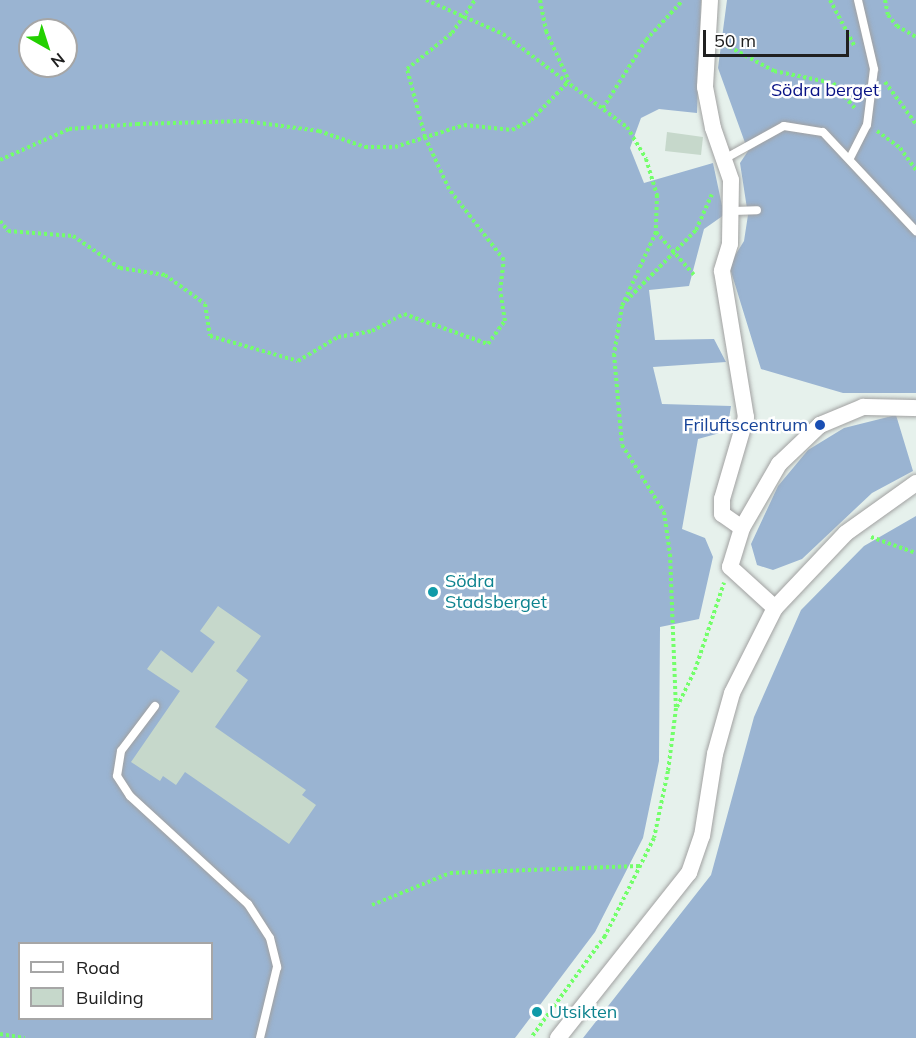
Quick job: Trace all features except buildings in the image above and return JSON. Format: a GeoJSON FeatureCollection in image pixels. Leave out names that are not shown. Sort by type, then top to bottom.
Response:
{"type":"FeatureCollection","features":[{"type":"Feature","properties":{"kind":"street"},"geometry":{"type":"LineString","coordinates":[[710,0],[705,87],[712,128],[726,158],[733,211],[722,271],[746,417],[722,500],[722,514],[742,528]]}},
{"type":"Feature","properties":{"kind":"street"},"geometry":{"type":"LineString","coordinates":[[775,608],[730,567],[742,528],[780,464],[820,425],[863,407],[916,408]]}},
{"type":"Feature","properties":{"kind":"street"},"geometry":{"type":"LineString","coordinates":[[558,1038],[689,873],[702,836],[714,754],[732,693],[775,608],[846,533],[916,483]]}},
{"type":"Feature","properties":{"kind":"lane"},"geometry":{"type":"LineString","coordinates":[[850,158],[868,122],[874,69],[858,0]]}},
{"type":"Feature","properties":{"kind":"lane"},"geometry":{"type":"LineString","coordinates":[[726,158],[784,126],[822,132],[850,158],[916,231]]}},
{"type":"Feature","properties":{"kind":"lane"},"geometry":{"type":"LineString","coordinates":[[733,211],[757,210]]}},
{"type":"Feature","properties":{"kind":"lane"},"geometry":{"type":"LineString","coordinates":[[155,706],[122,751],[117,776],[130,796],[248,904],[270,938],[278,967],[260,1038]]}},
{"type":"Feature","properties":{"kind":"path"},"geometry":{"type":"LineString","coordinates":[[426,0],[467,16],[503,34],[569,81],[627,127],[646,159],[657,195],[656,232],[622,306],[614,354],[616,411],[626,454],[664,512],[670,554],[676,708],[654,838],[605,936],[531,1038]]}},
{"type":"Feature","properties":{"kind":"path"},"geometry":{"type":"LineString","coordinates":[[0,221],[8,231],[73,236],[120,268],[165,275],[205,304],[210,336],[298,361],[338,337],[372,331],[404,314],[488,344],[505,321],[500,291],[504,261],[449,189],[425,137],[407,69],[467,16],[475,0]]}},
{"type":"Feature","properties":{"kind":"path"},"geometry":{"type":"LineString","coordinates":[[540,0],[546,31],[569,81]]}},
{"type":"Feature","properties":{"kind":"path"},"geometry":{"type":"LineString","coordinates":[[603,108],[646,40],[683,0]]}},
{"type":"Feature","properties":{"kind":"path"},"geometry":{"type":"LineString","coordinates":[[885,0],[888,15],[897,26],[916,37]]}},
{"type":"Feature","properties":{"kind":"path"},"geometry":{"type":"LineString","coordinates":[[707,36],[774,71],[833,83],[868,122],[900,148],[916,170]]}},
{"type":"Feature","properties":{"kind":"path"},"geometry":{"type":"LineString","coordinates":[[0,160],[69,129],[137,124],[245,121],[319,131],[365,147],[394,147],[464,125],[512,129],[531,120],[569,81]]}},
{"type":"Feature","properties":{"kind":"path"},"geometry":{"type":"LineString","coordinates":[[622,306],[640,283],[673,255],[696,230],[714,190]]}},
{"type":"Feature","properties":{"kind":"path"},"geometry":{"type":"LineString","coordinates":[[656,232],[673,255],[694,275]]}},
{"type":"Feature","properties":{"kind":"path"},"geometry":{"type":"LineString","coordinates":[[846,533],[880,538],[916,553]]}},
{"type":"Feature","properties":{"kind":"path"},"geometry":{"type":"LineString","coordinates":[[676,708],[695,670],[730,567]]}},
{"type":"Feature","properties":{"kind":"path"},"geometry":{"type":"LineString","coordinates":[[372,905],[450,873],[640,866]]}},
{"type":"Feature","properties":{"kind":"path"},"geometry":{"type":"LineString","coordinates":[[0,1034],[25,1038]]}},
{"type":"Feature","properties":{"kind":"green space"},"geometry":{"type":"Polygon","coordinates":[[[0,0],[701,0],[697,113],[659,109],[641,118],[630,148],[644,183],[713,163],[724,215],[704,229],[689,286],[649,290],[655,340],[714,339],[726,362],[653,367],[662,404],[731,406],[727,431],[698,439],[682,529],[705,538],[713,557],[699,619],[660,627],[659,761],[643,838],[595,932],[515,1038],[0,1038],[0,0]]]}},
{"type":"Feature","properties":{"kind":"green space","name":"Södra berget"},"geometry":{"type":"Polygon","coordinates":[[[727,0],[916,0],[916,393],[843,393],[761,369],[729,265],[744,241],[748,215],[740,163],[748,151],[718,68],[727,0]]]}},
{"type":"Feature","properties":{"kind":"green space"},"geometry":{"type":"Polygon","coordinates":[[[896,415],[913,471],[872,493],[802,559],[773,570],[757,565],[751,544],[778,486],[808,450],[844,428],[896,415]]]}},
{"type":"Feature","properties":{"kind":"green space"},"geometry":{"type":"Polygon","coordinates":[[[916,516],[916,1038],[583,1038],[711,875],[754,717],[801,610],[864,546],[916,516]]]}},
{"type":"Feature","properties":{"kind":"place","name":"Friluftscentrum"},"geometry":{"type":"Point","coordinates":[820,425]}},
{"type":"Feature","properties":{"kind":"place","name":"Södra Stadsberget"},"geometry":{"type":"Point","coordinates":[433,592]}},
{"type":"Feature","properties":{"kind":"place","name":"Utsikten"},"geometry":{"type":"Point","coordinates":[537,1012]}}]}
